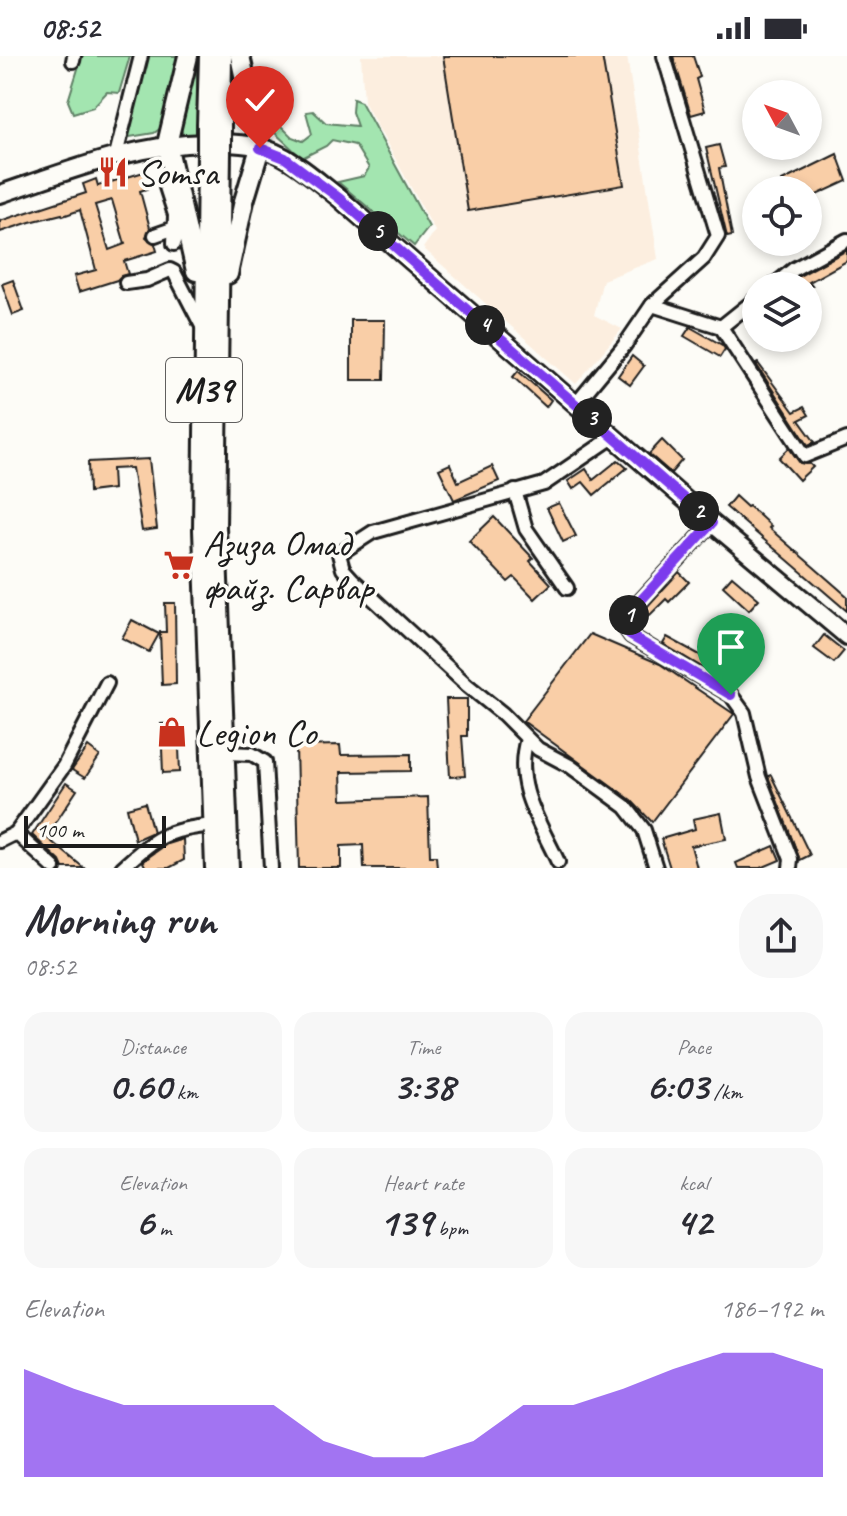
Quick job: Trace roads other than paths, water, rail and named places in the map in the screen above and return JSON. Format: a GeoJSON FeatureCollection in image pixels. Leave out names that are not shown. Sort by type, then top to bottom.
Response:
{"type":"FeatureCollection","features":[{"type":"Feature","properties":{"kind":"highway"},"geometry":{"type":"LineString","coordinates":[[188,56],[167,144],[178,219],[211,329]]}},
{"type":"Feature","properties":{"kind":"highway","name":"M39"},"geometry":{"type":"LineString","coordinates":[[209,56],[214,152],[203,530],[215,868]]}},
{"type":"Feature","properties":{"kind":"highway","name":"M39"},"geometry":{"type":"LineString","coordinates":[[214,125],[222,56]]}},
{"type":"Feature","properties":{"kind":"highway"},"geometry":{"type":"LineString","coordinates":[[211,329],[260,141],[240,56]]}},
{"type":"Feature","properties":{"kind":"highway","name":"M39"},"geometry":{"type":"LineString","coordinates":[[211,329],[229,868]]}},
{"type":"Feature","properties":{"kind":"main road"},"geometry":{"type":"LineString","coordinates":[[0,194],[116,155],[167,144],[260,141],[350,206],[712,523],[847,636]]}},
{"type":"Feature","properties":{"kind":"street"},"geometry":{"type":"LineString","coordinates":[[116,155],[141,56]]}},
{"type":"Feature","properties":{"kind":"street"},"geometry":{"type":"LineString","coordinates":[[576,404],[624,346],[652,305],[704,258],[718,236],[664,56]]}},
{"type":"Feature","properties":{"kind":"street"},"geometry":{"type":"LineString","coordinates":[[150,191],[172,186]]}},
{"type":"Feature","properties":{"kind":"street"},"geometry":{"type":"LineString","coordinates":[[155,235],[178,219]]}},
{"type":"Feature","properties":{"kind":"street"},"geometry":{"type":"LineString","coordinates":[[174,244],[178,219]]}},
{"type":"Feature","properties":{"kind":"street"},"geometry":{"type":"LineString","coordinates":[[790,272],[847,240]]}},
{"type":"Feature","properties":{"kind":"street"},"geometry":{"type":"LineString","coordinates":[[126,283],[147,280],[170,270],[174,272],[211,329]]}},
{"type":"Feature","properties":{"kind":"street"},"geometry":{"type":"LineString","coordinates":[[652,305],[721,327],[805,456],[847,439]]}},
{"type":"Feature","properties":{"kind":"street"},"geometry":{"type":"LineString","coordinates":[[721,327],[742,310]]}},
{"type":"Feature","properties":{"kind":"street"},"geometry":{"type":"LineString","coordinates":[[613,437],[544,484],[373,532],[339,554],[343,569],[353,580],[538,749],[570,766],[626,807],[644,830],[656,868]]}},
{"type":"Feature","properties":{"kind":"street"},"geometry":{"type":"LineString","coordinates":[[515,491],[526,529],[567,588]]}},
{"type":"Feature","properties":{"kind":"street"},"geometry":{"type":"LineString","coordinates":[[712,523],[631,611],[623,625],[631,636],[731,695],[744,713],[759,777],[791,859],[790,868]]}},
{"type":"Feature","properties":{"kind":"street"},"geometry":{"type":"LineString","coordinates":[[0,841],[16,833],[64,766],[107,683]]}},
{"type":"Feature","properties":{"kind":"street"},"geometry":{"type":"LineString","coordinates":[[527,739],[522,756],[522,775],[528,797],[558,862]]}},
{"type":"Feature","properties":{"kind":"street"},"geometry":{"type":"LineString","coordinates":[[225,753],[252,754],[265,762],[271,868]]}},
{"type":"Feature","properties":{"kind":"street"},"geometry":{"type":"LineString","coordinates":[[122,868],[153,839],[178,829],[213,825]]}},
{"type":"Feature","properties":{"kind":"street"},"geometry":{"type":"LineString","coordinates":[[16,833],[54,868]]}},
{"type":"Feature","properties":{"kind":"place","name":"Somsa"},"geometry":{"type":"Point","coordinates":[113,172]}},
{"type":"Feature","properties":{"kind":"place","name":"Азиза Омад файз. Сарвар"},"geometry":{"type":"Point","coordinates":[179,565]}},
{"type":"Feature","properties":{"kind":"place","name":"Legion Co"},"geometry":{"type":"Point","coordinates":[172,732]}}]}
